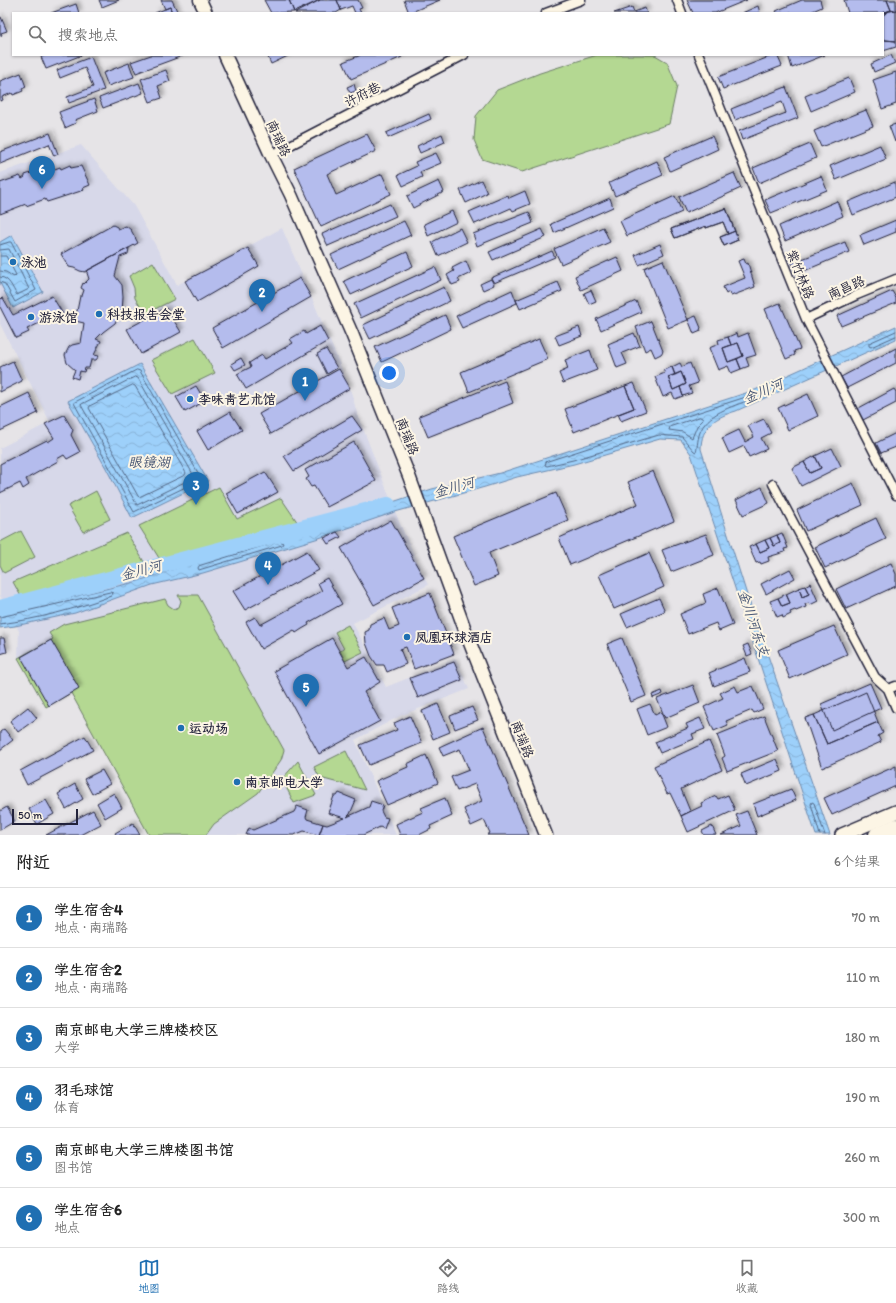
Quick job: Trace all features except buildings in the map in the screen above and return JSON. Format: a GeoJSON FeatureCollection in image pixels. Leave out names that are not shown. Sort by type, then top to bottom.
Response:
{"type":"FeatureCollection","features":[{"type":"Feature","properties":{"kind":"highway"},"geometry":{"type":"LineString","coordinates":[[877,835],[895,827]]}},
{"type":"Feature","properties":{"kind":"main road"},"geometry":{"type":"LineString","coordinates":[[842,835],[896,812]]}},
{"type":"Feature","properties":{"kind":"street"},"geometry":{"type":"LineString","coordinates":[[200,0],[206,12]]}},
{"type":"Feature","properties":{"kind":"street"},"geometry":{"type":"LineString","coordinates":[[549,12],[581,0]]}},
{"type":"Feature","properties":{"kind":"street"},"geometry":{"type":"LineString","coordinates":[[677,0],[682,12]]}},
{"type":"Feature","properties":{"kind":"street","name":"南瑞路"},"geometry":{"type":"LineString","coordinates":[[225,56],[291,195],[352,334],[409,476],[468,638],[546,835]]}},
{"type":"Feature","properties":{"kind":"street","name":"许府巷"},"geometry":{"type":"LineString","coordinates":[[271,155],[462,56]]}},
{"type":"Feature","properties":{"kind":"street","name":"紫竹林路"},"geometry":{"type":"LineString","coordinates":[[699,56],[807,322],[896,495]]}},
{"type":"Feature","properties":{"kind":"street","name":"南昌路"},"geometry":{"type":"LineString","coordinates":[[807,322],[857,295],[896,279]]}},
{"type":"Feature","properties":{"kind":"street"},"geometry":{"type":"LineString","coordinates":[[773,484],[875,677],[892,687],[896,708]]}},
{"type":"Feature","properties":{"kind":"shaded area"},"geometry":{"type":"Polygon","coordinates":[[[81,145],[134,206],[177,285],[282,228],[350,388],[357,413],[400,524],[428,585],[353,623],[386,687],[456,659],[469,689],[400,716],[355,740],[396,835],[149,835],[71,693],[46,707],[18,658],[19,631],[0,595],[0,448],[50,422],[0,324],[0,173],[81,145]]]}},
{"type":"Feature","properties":{"kind":"green space"},"geometry":{"type":"Polygon","coordinates":[[[594,56],[657,56],[667,62],[677,86],[669,124],[522,172],[482,159],[474,140],[476,116],[497,90],[540,73],[594,56]]]}},
{"type":"Feature","properties":{"kind":"green space"},"geometry":{"type":"Polygon","coordinates":[[[153,262],[175,299],[145,314],[135,298],[134,288],[129,276],[153,262]]]}},
{"type":"Feature","properties":{"kind":"green space"},"geometry":{"type":"Polygon","coordinates":[[[195,338],[215,373],[172,394],[151,360],[195,338]]]}},
{"type":"Feature","properties":{"kind":"green space"},"geometry":{"type":"Polygon","coordinates":[[[219,487],[237,519],[281,498],[300,526],[164,566],[139,526],[219,487]]]}},
{"type":"Feature","properties":{"kind":"green space"},"geometry":{"type":"Polygon","coordinates":[[[96,491],[110,519],[83,532],[68,506],[96,491]]]}},
{"type":"Feature","properties":{"kind":"green space"},"geometry":{"type":"Polygon","coordinates":[[[21,531],[35,557],[4,573],[0,565],[0,542],[21,531]]]}},
{"type":"Feature","properties":{"kind":"green space"},"geometry":{"type":"Polygon","coordinates":[[[127,533],[150,572],[23,600],[13,582],[127,533]]]}},
{"type":"Feature","properties":{"kind":"green space","name":"运动场"},"geometry":{"type":"Polygon","coordinates":[[[178,595],[198,595],[284,750],[281,760],[258,793],[214,824],[206,835],[149,835],[71,693],[46,707],[18,658],[53,639],[49,633],[64,624],[165,599],[168,605],[174,609],[179,607],[181,601],[178,595]]]}},
{"type":"Feature","properties":{"kind":"green space"},"geometry":{"type":"Polygon","coordinates":[[[348,625],[363,652],[345,661],[340,651],[344,649],[335,632],[348,625]]]}},
{"type":"Feature","properties":{"kind":"green space"},"geometry":{"type":"Polygon","coordinates":[[[346,751],[365,790],[320,778],[314,767],[346,751]]]}},
{"type":"Feature","properties":{"kind":"green space"},"geometry":{"type":"Polygon","coordinates":[[[298,761],[316,795],[294,803],[282,779],[298,761]]]}},
{"type":"Feature","properties":{"kind":"water","name":"泳池"},"geometry":{"type":"Polygon","coordinates":[[[12,235],[43,292],[13,308],[0,283],[0,242],[12,235]]]}},
{"type":"Feature","properties":{"kind":"water","name":"金川河东支"},"geometry":{"type":"Polygon","coordinates":[[[896,326],[896,339],[722,416],[707,428],[702,441],[701,449],[747,595],[830,835],[816,835],[691,454],[681,440],[660,439],[574,464],[517,477],[395,512],[319,538],[203,573],[152,585],[75,613],[0,628],[0,614],[135,582],[221,554],[344,518],[432,489],[500,473],[755,390],[896,326]]]}},
{"type":"Feature","properties":{"kind":"water","name":"眼镜湖"},"geometry":{"type":"Polygon","coordinates":[[[140,364],[208,481],[132,518],[68,401],[140,364]]]}},
{"type":"Feature","properties":{"kind":"waterway","name":"金川河"},"geometry":{"type":"LineString","coordinates":[[0,608],[388,505]]}},
{"type":"Feature","properties":{"kind":"place","name":"学生宿舍6"},"geometry":{"type":"Point","coordinates":[42,189]}},
{"type":"Feature","properties":{"kind":"place","name":"泳池"},"geometry":{"type":"Point","coordinates":[13,262]}},
{"type":"Feature","properties":{"kind":"place","name":"学生宿舍2"},"geometry":{"type":"Point","coordinates":[262,312]}},
{"type":"Feature","properties":{"kind":"place","name":"科技报告会堂"},"geometry":{"type":"Point","coordinates":[99,314]}},
{"type":"Feature","properties":{"kind":"place","name":"游泳馆"},"geometry":{"type":"Point","coordinates":[31,317]}},
{"type":"Feature","properties":{"kind":"place","name":"李味青艺术馆"},"geometry":{"type":"Point","coordinates":[190,399]}},
{"type":"Feature","properties":{"kind":"place","name":"学生宿舍4"},"geometry":{"type":"Point","coordinates":[305,401]}},
{"type":"Feature","properties":{"kind":"place","name":"南京邮电大学三牌楼校区"},"geometry":{"type":"Point","coordinates":[196,505]}},
{"type":"Feature","properties":{"kind":"place","name":"羽毛球馆"},"geometry":{"type":"Point","coordinates":[268,585]}},
{"type":"Feature","properties":{"kind":"place","name":"凤凰环球酒店"},"geometry":{"type":"Point","coordinates":[407,637]}},
{"type":"Feature","properties":{"kind":"place","name":"南京邮电大学三牌楼图书馆"},"geometry":{"type":"Point","coordinates":[306,707]}},
{"type":"Feature","properties":{"kind":"place","name":"运动场"},"geometry":{"type":"Point","coordinates":[181,728]}},
{"type":"Feature","properties":{"kind":"place","name":"南京邮电大学"},"geometry":{"type":"Point","coordinates":[237,782]}}]}
